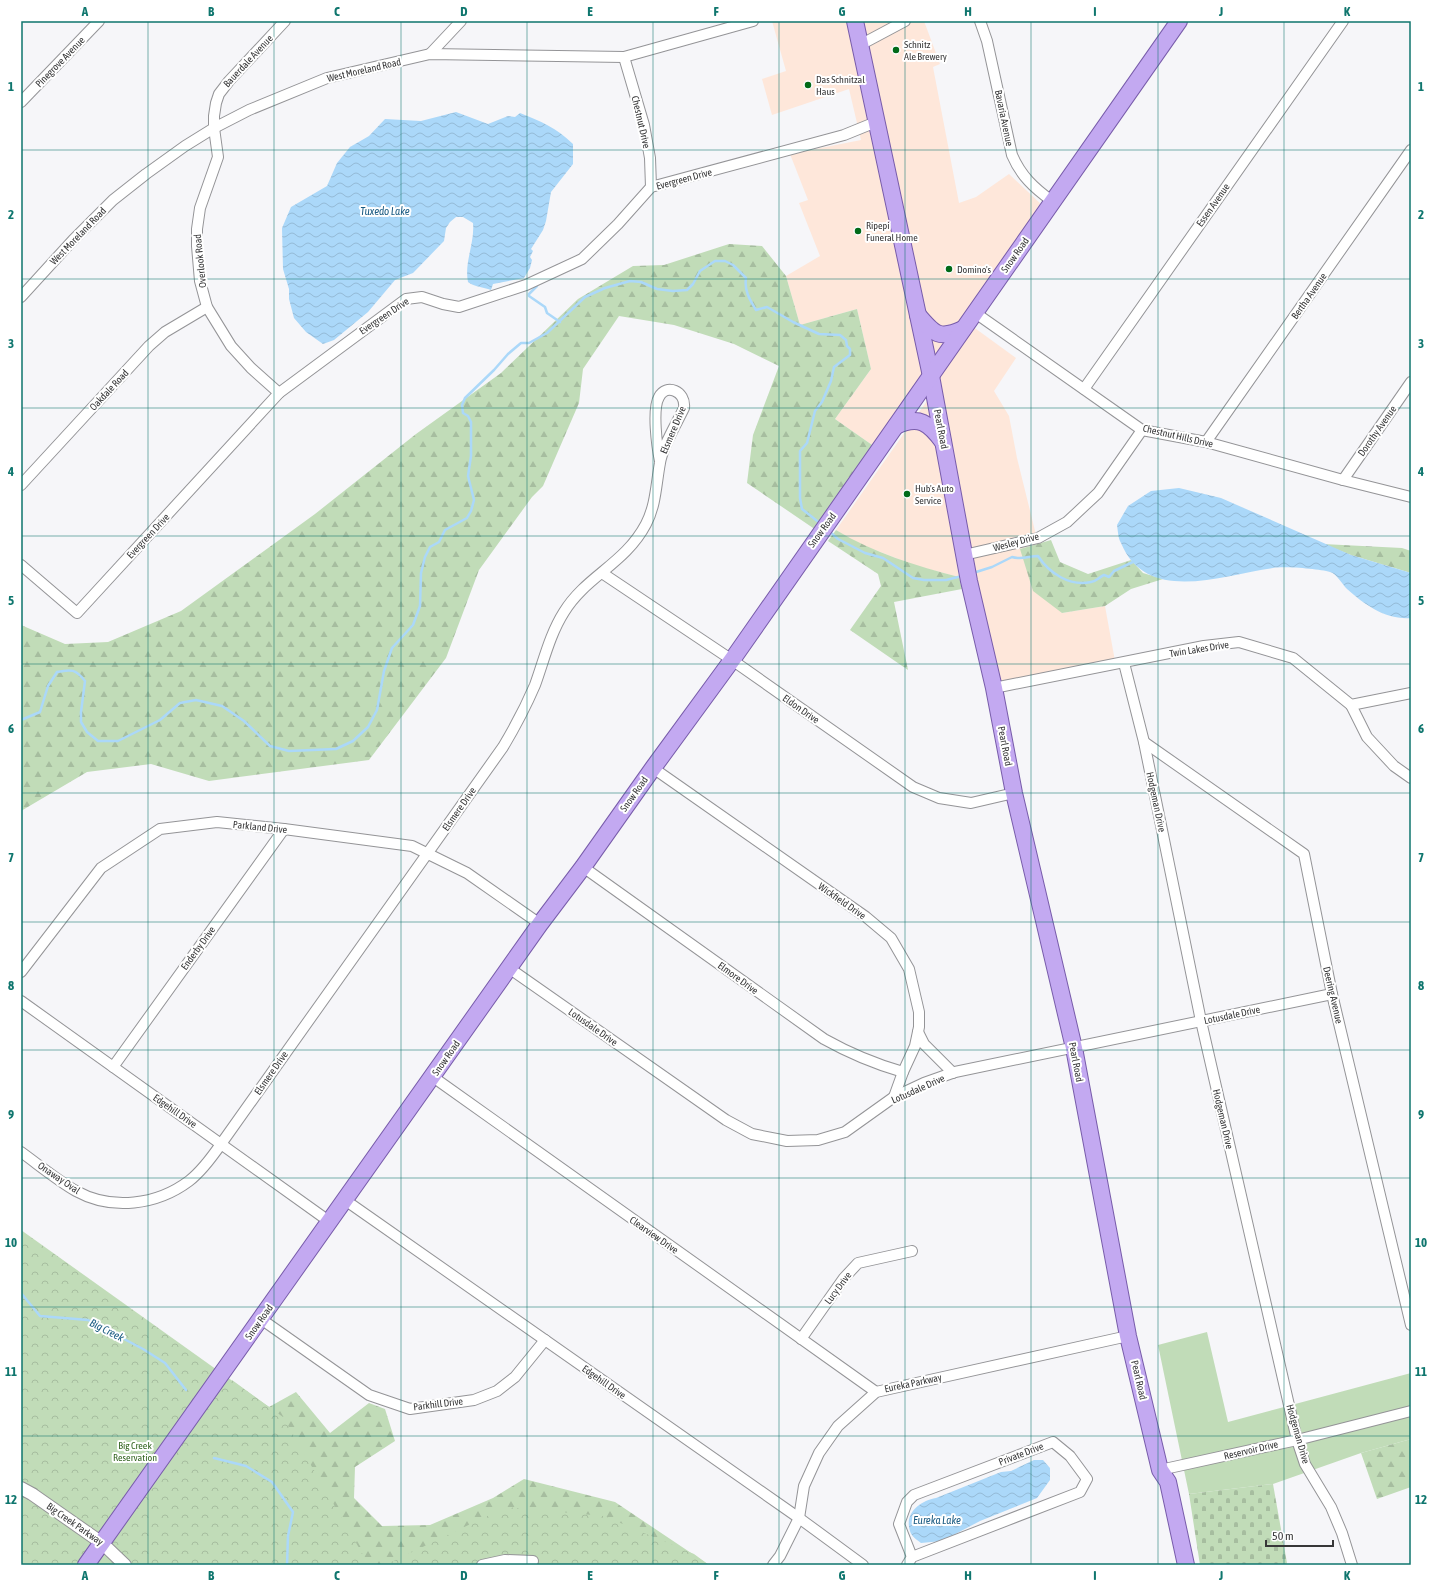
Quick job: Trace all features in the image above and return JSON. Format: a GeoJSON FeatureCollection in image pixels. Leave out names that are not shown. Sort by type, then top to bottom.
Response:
{"type":"FeatureCollection","features":[{"type":"Feature","properties":{"kind":"main road","name":"Pearl Road"},"geometry":{"type":"LineString","coordinates":[[855,21],[931,376],[967,568],[994,688],[1014,793],[1074,1048],[1128,1336],[1160,1470],[1168,1482],[1186,1565]]}},
{"type":"Feature","properties":{"kind":"main road","name":"Snow Road"},"geometry":{"type":"LineString","coordinates":[[86,1565],[540,924],[583,868],[653,768],[732,660],[1179,21]]}},
{"type":"Feature","properties":{"kind":"main road"},"geometry":{"type":"LineString","coordinates":[[918,314],[936,334],[952,334],[963,329]]}},
{"type":"Feature","properties":{"kind":"main road"},"geometry":{"type":"LineString","coordinates":[[896,426],[905,422],[919,421],[930,426],[944,442]]}},
{"type":"Feature","properties":{"kind":"main road","name":"Pearl Road"},"geometry":{"type":"LineString","coordinates":[[1160,1470],[1157,1484],[1175,1565]]}},
{"type":"Feature","properties":{"kind":"street","name":"Pinegrove Avenue"},"geometry":{"type":"LineString","coordinates":[[21,102],[99,21]]}},
{"type":"Feature","properties":{"kind":"street","name":"Bauerdale Avenue"},"geometry":{"type":"LineString","coordinates":[[214,128],[216,103],[221,90],[285,21]]}},
{"type":"Feature","properties":{"kind":"street"},"geometry":{"type":"LineString","coordinates":[[430,54],[460,21]]}},
{"type":"Feature","properties":{"kind":"street","name":"West Moreland Road"},"geometry":{"type":"LineString","coordinates":[[21,297],[73,240],[113,200],[152,169],[214,128],[249,110],[327,78],[430,54],[624,57],[753,21]]}},
{"type":"Feature","properties":{"kind":"street"},"geometry":{"type":"LineString","coordinates":[[860,45],[904,21]]}},
{"type":"Feature","properties":{"kind":"street","name":"Bavaria Avenue"},"geometry":{"type":"LineString","coordinates":[[980,21],[987,41],[1012,155],[1016,165],[1028,182],[1052,202]]}},
{"type":"Feature","properties":{"kind":"street","name":"Essen Avenue"},"geometry":{"type":"LineString","coordinates":[[1084,389],[1343,21]]}},
{"type":"Feature","properties":{"kind":"street","name":"Chestnut Drive"},"geometry":{"type":"LineString","coordinates":[[624,57],[644,126],[650,158],[651,187]]}},
{"type":"Feature","properties":{"kind":"street","name":"Evergreen Drive"},"geometry":{"type":"LineString","coordinates":[[21,565],[77,613],[279,393],[406,299],[422,298],[460,307],[526,285],[582,259],[618,224],[651,187],[844,135],[876,122]]}},
{"type":"Feature","properties":{"kind":"street","name":"Overlook Road"},"geometry":{"type":"LineString","coordinates":[[214,128],[218,157],[200,208],[197,229],[200,281],[207,307],[231,346],[251,368],[279,393]]}},
{"type":"Feature","properties":{"kind":"street","name":"Bertha Avenue"},"geometry":{"type":"LineString","coordinates":[[1206,442],[1411,150]]}},
{"type":"Feature","properties":{"kind":"street","name":"Oakdale Road"},"geometry":{"type":"LineString","coordinates":[[21,485],[149,346],[165,332],[207,307]]}},
{"type":"Feature","properties":{"kind":"street","name":"Chestnut Hills Drive"},"geometry":{"type":"LineString","coordinates":[[974,312],[1142,430],[1206,442],[1343,480],[1411,497]]}},
{"type":"Feature","properties":{"kind":"street","name":"Dorothy Avenue"},"geometry":{"type":"LineString","coordinates":[[1343,480],[1411,382]]}},
{"type":"Feature","properties":{"kind":"street","name":"Elsmere Drive"},"geometry":{"type":"LineString","coordinates":[[221,1144],[503,747],[535,685],[553,634],[564,612],[581,590],[617,561],[640,536],[647,522],[657,493],[660,461],[657,447],[655,410],[659,397],[663,392],[673,391],[682,396],[685,402],[684,408],[660,461]]}},
{"type":"Feature","properties":{"kind":"street","name":"Wesley Drive"},"geometry":{"type":"LineString","coordinates":[[967,568],[1038,538],[1067,522],[1098,493],[1142,430]]}},
{"type":"Feature","properties":{"kind":"street","name":"Eldon Drive"},"geometry":{"type":"LineString","coordinates":[[602,573],[732,660],[914,787],[939,798],[971,802],[1014,793]]}},
{"type":"Feature","properties":{"kind":"street","name":"Twin Lakes Drive"},"geometry":{"type":"LineString","coordinates":[[994,688],[1204,646],[1239,642],[1293,658],[1351,705]]}},
{"type":"Feature","properties":{"kind":"street","name":"Hodgeman Drive"},"geometry":{"type":"LineString","coordinates":[[1124,663],[1144,742],[1201,1021],[1297,1440],[1305,1464],[1331,1507],[1342,1533],[1352,1565]]}},
{"type":"Feature","properties":{"kind":"street"},"geometry":{"type":"LineString","coordinates":[[1411,693],[1351,705],[1367,737],[1394,766],[1411,778]]}},
{"type":"Feature","properties":{"kind":"street","name":"Deering Avenue"},"geometry":{"type":"LineString","coordinates":[[1144,742],[1304,854],[1332,994],[1411,1325]]}},
{"type":"Feature","properties":{"kind":"street","name":"Wickfield Drive"},"geometry":{"type":"LineString","coordinates":[[653,768],[866,917],[891,938],[909,969],[919,1012],[918,1032],[915,1046],[894,1097]]}},
{"type":"Feature","properties":{"kind":"street","name":"Parkland Drive"},"geometry":{"type":"LineString","coordinates":[[21,972],[101,868],[160,829],[217,822],[284,829],[412,846],[467,872],[540,924]]}},
{"type":"Feature","properties":{"kind":"street","name":"Enderby Drive"},"geometry":{"type":"LineString","coordinates":[[113,1067],[284,829]]}},
{"type":"Feature","properties":{"kind":"street","name":"Elmore Drive"},"geometry":{"type":"LineString","coordinates":[[583,868],[824,1040],[853,1055],[903,1072]]}},
{"type":"Feature","properties":{"kind":"street","name":"Lotusdale Drive"},"geometry":{"type":"LineString","coordinates":[[509,968],[726,1120],[752,1134],[787,1141],[818,1140],[844,1132],[894,1097],[924,1083],[953,1073],[1332,994]]}},
{"type":"Feature","properties":{"kind":"street","name":"Edgehill Drive"},"geometry":{"type":"LineString","coordinates":[[21,1000],[330,1222]]}},
{"type":"Feature","properties":{"kind":"street"},"geometry":{"type":"LineString","coordinates":[[918,1032],[924,1044],[953,1073]]}},
{"type":"Feature","properties":{"kind":"street","name":"Clearview Drive"},"geometry":{"type":"LineString","coordinates":[[433,1077],[876,1392]]}},
{"type":"Feature","properties":{"kind":"street","name":"Onaway Oval"},"geometry":{"type":"LineString","coordinates":[[21,1152],[77,1191],[101,1200],[123,1203],[151,1199],[178,1188],[199,1171],[221,1144]]}},
{"type":"Feature","properties":{"kind":"street","name":"Edgehill Drive"},"geometry":{"type":"LineString","coordinates":[[345,1200],[799,1518],[863,1565]]}},
{"type":"Feature","properties":{"kind":"street","name":"Lucy Drive"},"geometry":{"type":"LineString","coordinates":[[801,1339],[844,1278],[858,1263],[912,1251]]}},
{"type":"Feature","properties":{"kind":"street","name":"Parkhill Drive"},"geometry":{"type":"LineString","coordinates":[[261,1319],[369,1395],[410,1409],[474,1400],[497,1391],[515,1377],[544,1340]]}},
{"type":"Feature","properties":{"kind":"street","name":"Eureka Parkway"},"geometry":{"type":"LineString","coordinates":[[773,1565],[780,1556],[799,1518],[804,1486],[819,1453],[838,1426],[876,1392],[1128,1336]]}},
{"type":"Feature","properties":{"kind":"street","name":"Reservoir Drive"},"geometry":{"type":"LineString","coordinates":[[1160,1470],[1297,1440],[1411,1411]]}},
{"type":"Feature","properties":{"kind":"street","name":"Private Drive"},"geometry":{"type":"LineString","coordinates":[[1053,1442],[1070,1456],[1087,1479],[1080,1492],[910,1561],[899,1524],[907,1502],[914,1495],[1053,1442]]}},
{"type":"Feature","properties":{"kind":"street","name":"Big Creek Parkway"},"geometry":{"type":"LineString","coordinates":[[21,1488],[32,1494],[102,1543],[125,1565]]}},
{"type":"Feature","properties":{"kind":"street"},"geometry":{"type":"LineString","coordinates":[[482,1565],[505,1560],[533,1561]]}},
{"type":"Feature","properties":{"kind":"shaded area"},"geometry":{"type":"Polygon","coordinates":[[[772,21],[924,21],[940,64],[933,67],[959,203],[976,197],[1009,174],[1043,206],[875,447],[835,419],[871,369],[857,309],[800,325],[786,276],[820,256],[799,203],[808,200],[790,154],[861,140],[849,89],[772,115],[762,79],[786,71],[772,21]]]}},
{"type":"Feature","properties":{"kind":"shaded area"},"geometry":{"type":"Polygon","coordinates":[[[972,326],[1016,358],[994,391],[1009,416],[1017,458],[1038,543],[1020,549],[1062,613],[1105,606],[1115,661],[997,684],[938,374],[972,326]]]}},
{"type":"Feature","properties":{"kind":"shaded area"},"geometry":{"type":"Polygon","coordinates":[[[929,398],[959,577],[916,566],[855,542],[836,530],[929,398]]]}},
{"type":"Feature","properties":{"kind":"green space"},"geometry":{"type":"Polygon","coordinates":[[[729,244],[762,246],[786,276],[800,325],[857,309],[871,369],[835,419],[875,447],[816,530],[747,483],[753,435],[779,366],[734,344],[674,325],[619,316],[583,369],[579,403],[543,486],[532,497],[479,570],[446,658],[369,760],[209,781],[151,764],[87,772],[21,811],[21,625],[65,644],[108,642],[181,611],[315,514],[416,434],[501,373],[578,299],[633,266],[664,265],[729,244]]]}},
{"type":"Feature","properties":{"kind":"green space"},"geometry":{"type":"Polygon","coordinates":[[[836,530],[865,546],[880,552],[959,577],[962,589],[894,602],[908,670],[850,630],[881,586],[878,574],[828,541],[836,530]]]}},
{"type":"Feature","properties":{"kind":"green space"},"geometry":{"type":"Polygon","coordinates":[[[1051,540],[1060,562],[1088,574],[1131,560],[1143,573],[1163,579],[1131,589],[1105,606],[1062,613],[1033,591],[1020,549],[1051,540]]]}},
{"type":"Feature","properties":{"kind":"green space"},"geometry":{"type":"Polygon","coordinates":[[[1323,544],[1402,548],[1411,551],[1411,573],[1351,555],[1323,544]]]}},
{"type":"Feature","properties":{"kind":"green space","name":"Big Creek Reservation"},"geometry":{"type":"Polygon","coordinates":[[[21,1230],[283,1417],[369,1565],[21,1565],[21,1230]]]}},
{"type":"Feature","properties":{"kind":"green space"},"geometry":{"type":"Polygon","coordinates":[[[1207,1332],[1228,1422],[1411,1373],[1411,1439],[1361,1453],[1273,1484],[1189,1494],[1158,1345],[1207,1332]]]}},
{"type":"Feature","properties":{"kind":"green space"},"geometry":{"type":"Polygon","coordinates":[[[232,1380],[269,1407],[296,1392],[330,1433],[369,1403],[385,1409],[395,1441],[355,1467],[354,1498],[382,1526],[430,1525],[493,1498],[524,1479],[615,1502],[709,1565],[230,1565],[232,1380]]]}},
{"type":"Feature","properties":{"kind":"green space"},"geometry":{"type":"Polygon","coordinates":[[[1411,1439],[1411,1487],[1377,1499],[1361,1453],[1411,1439]]]}},
{"type":"Feature","properties":{"kind":"green space"},"geometry":{"type":"Polygon","coordinates":[[[1273,1484],[1287,1563],[1285,1565],[1200,1565],[1189,1494],[1273,1484]]]}},
{"type":"Feature","properties":{"kind":"green space"},"geometry":{"type":"Polygon","coordinates":[[[506,1507],[604,1516],[694,1554],[709,1565],[385,1565],[506,1507]]]}},
{"type":"Feature","properties":{"kind":"water","name":"Tuxedo Lake"},"geometry":{"type":"Polygon","coordinates":[[[456,112],[488,124],[508,116],[515,117],[520,113],[554,129],[573,144],[573,164],[551,192],[543,230],[531,249],[533,251],[530,257],[532,260],[530,268],[524,278],[493,284],[491,290],[468,282],[467,267],[473,223],[463,217],[456,217],[446,228],[444,241],[413,273],[395,280],[368,312],[334,340],[323,344],[306,332],[294,318],[289,299],[289,289],[283,269],[282,228],[291,207],[327,186],[337,163],[350,147],[369,136],[385,119],[421,121],[456,112]]]}},
{"type":"Feature","properties":{"kind":"water"},"geometry":{"type":"Polygon","coordinates":[[[1179,488],[1221,498],[1351,555],[1411,573],[1411,618],[1393,617],[1376,610],[1347,589],[1333,573],[1325,571],[1278,567],[1210,579],[1188,581],[1168,580],[1149,574],[1133,562],[1120,541],[1117,525],[1128,506],[1151,491],[1179,488]]]}},
{"type":"Feature","properties":{"kind":"water","name":"Eureka Lake"},"geometry":{"type":"Polygon","coordinates":[[[1034,1460],[1043,1460],[1050,1468],[1050,1480],[1037,1498],[980,1521],[942,1541],[921,1543],[912,1535],[910,1531],[909,1519],[911,1513],[919,1505],[1001,1472],[1011,1471],[1034,1460]]]}},
{"type":"Feature","properties":{"kind":"waterway"},"geometry":{"type":"LineString","coordinates":[[21,720],[40,712],[48,686],[57,672],[70,670],[79,674],[85,681],[81,722],[87,732],[98,741],[118,741],[160,720],[180,703],[196,700],[222,706],[244,721],[270,746],[289,751],[336,749],[353,741],[368,727],[377,710],[384,671],[392,648],[413,625],[420,606],[421,573],[425,557],[430,547],[439,542],[445,530],[467,518],[471,511],[474,500],[468,476],[471,456],[471,422],[468,416],[463,413],[462,405],[465,398],[508,354],[521,343],[529,343],[547,333],[585,297],[605,288],[630,281],[641,282],[657,289],[673,291],[687,290],[693,284],[700,271],[715,261],[725,261],[733,265],[746,278],[747,291],[756,310],[767,307],[793,322],[819,334],[840,335],[846,340],[847,346],[850,349],[850,355],[834,367],[831,381],[822,402],[815,411],[807,443],[800,451],[800,498],[802,509],[821,524]]}},
{"type":"Feature","properties":{"kind":"waterway"},"geometry":{"type":"LineString","coordinates":[[537,286],[529,294],[529,296],[545,307],[547,313],[560,322]]}},
{"type":"Feature","properties":{"kind":"waterway"},"geometry":{"type":"LineString","coordinates":[[829,531],[838,539],[865,553],[883,558],[913,578],[924,580],[946,580],[962,576]]}},
{"type":"Feature","properties":{"kind":"waterway"},"geometry":{"type":"LineString","coordinates":[[973,573],[992,567],[1012,557],[1022,558],[1038,556],[1054,573],[1068,580],[1083,583],[1096,580],[1104,575],[1109,577],[1114,571],[1135,561]]}},
{"type":"Feature","properties":{"kind":"waterway","name":"Big Creek"},"geometry":{"type":"LineString","coordinates":[[21,1293],[40,1316],[88,1320],[143,1349],[165,1363],[186,1390]]}},
{"type":"Feature","properties":{"kind":"waterway","name":"Big Creek"},"geometry":{"type":"LineString","coordinates":[[214,1458],[246,1466],[272,1482],[293,1512],[288,1536],[287,1565]]}},
{"type":"Feature","properties":{"kind":"place","name":"Schnitz Ale Brewery"},"geometry":{"type":"Point","coordinates":[896,50]}},
{"type":"Feature","properties":{"kind":"place","name":"Das Schnitzal Haus"},"geometry":{"type":"Point","coordinates":[808,85]}},
{"type":"Feature","properties":{"kind":"place","name":"Ripepi Funeral Home"},"geometry":{"type":"Point","coordinates":[858,231]}},
{"type":"Feature","properties":{"kind":"place","name":"Domino's"},"geometry":{"type":"Point","coordinates":[949,269]}},
{"type":"Feature","properties":{"kind":"place","name":"Hub's Auto Service"},"geometry":{"type":"Point","coordinates":[907,494]}}]}
